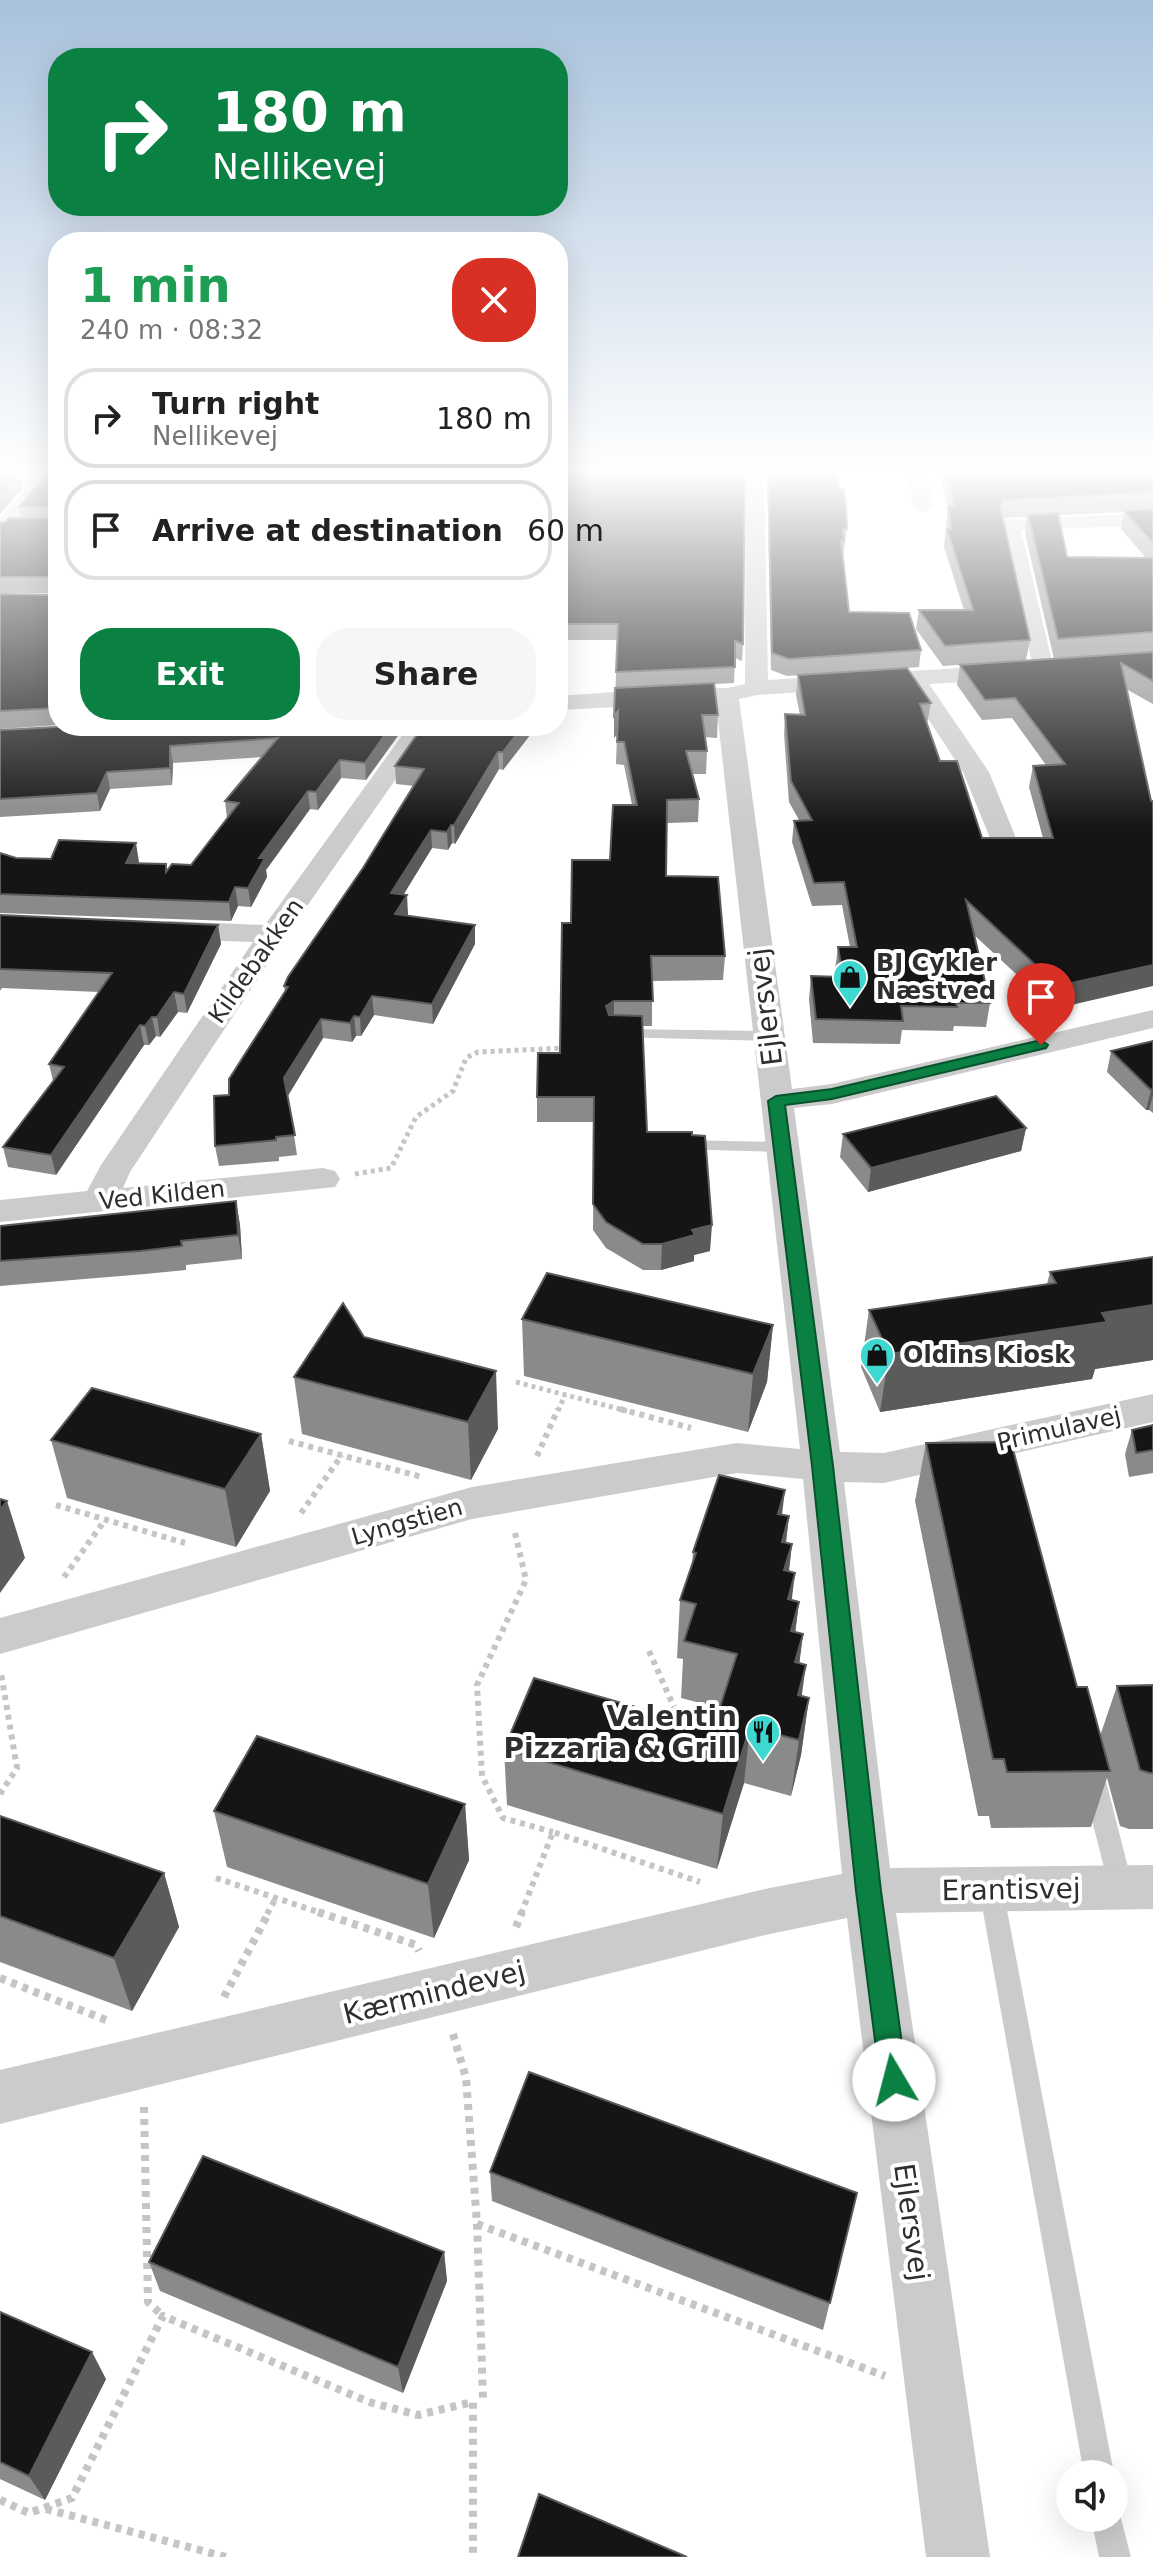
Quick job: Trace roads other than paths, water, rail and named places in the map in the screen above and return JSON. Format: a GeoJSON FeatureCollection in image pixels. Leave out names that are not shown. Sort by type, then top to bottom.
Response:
{"type":"FeatureCollection","features":[{"type":"Feature","properties":{"kind":"street","name":"Ejlersvej"},"geometry":{"type":"LineString","coordinates":[[748,589],[742,692],[769,1036],[822,1466],[868,1891],[958,2557]]}},
{"type":"Feature","properties":{"kind":"street"},"geometry":{"type":"LineString","coordinates":[[568,702],[1051,669],[1028,589]]}},
{"type":"Feature","properties":{"kind":"street"},"geometry":{"type":"LineString","coordinates":[[913,678],[976,772],[1005,843]]}},
{"type":"Feature","properties":{"kind":"street","name":"Kildebakken"},"geometry":{"type":"LineString","coordinates":[[100,1201],[113,1172],[273,934],[414,736]]}},
{"type":"Feature","properties":{"kind":"street"},"geometry":{"type":"LineString","coordinates":[[137,929],[273,934]]}},
{"type":"Feature","properties":{"kind":"street"},"geometry":{"type":"LineString","coordinates":[[776,1101],[832,1094],[1153,1019]]}},
{"type":"Feature","properties":{"kind":"street","name":"Ved Kilden"},"geometry":{"type":"LineString","coordinates":[[0,1211],[323,1179]]}},
{"type":"Feature","properties":{"kind":"street","name":"Primulavej"},"geometry":{"type":"LineString","coordinates":[[822,1466],[884,1468],[1153,1408]]}},
{"type":"Feature","properties":{"kind":"street","name":"Lyngstien"},"geometry":{"type":"LineString","coordinates":[[14,1632],[499,1499],[737,1458],[822,1466]]}},
{"type":"Feature","properties":{"kind":"street","name":"Erantisvej"},"geometry":{"type":"LineString","coordinates":[[868,1891],[1137,1887]]}},
{"type":"Feature","properties":{"kind":"street","name":"Kærmindevej"},"geometry":{"type":"LineString","coordinates":[[0,2097],[129,2043],[197,2049],[739,1918],[868,1891]]}},
{"type":"Feature","properties":{"kind":"lane"},"geometry":{"type":"LineString","coordinates":[[614,1034],[769,1036]]}},
{"type":"Feature","properties":{"kind":"lane"},"geometry":{"type":"LineString","coordinates":[[677,1144],[782,1147]]}},
{"type":"Feature","properties":{"kind":"lane"},"geometry":{"type":"LineString","coordinates":[[1086,1753],[1137,1887]]}},
{"type":"Feature","properties":{"kind":"lane"},"geometry":{"type":"LineString","coordinates":[[991,1889],[1096,2460]]}},
{"type":"Feature","properties":{"kind":"lane"},"geometry":{"type":"LineString","coordinates":[[1110,2532],[1115,2557]]}},
{"type":"Feature","properties":{"kind":"place","name":"BJ Cykler Næstved"},"geometry":{"type":"Point","coordinates":[850,1008]}},
{"type":"Feature","properties":{"kind":"place","name":"Oldins Kiosk"},"geometry":{"type":"Point","coordinates":[877,1386]}},
{"type":"Feature","properties":{"kind":"place","name":"Valentin Pizzaria & Grill"},"geometry":{"type":"Point","coordinates":[763,1763]}}]}
